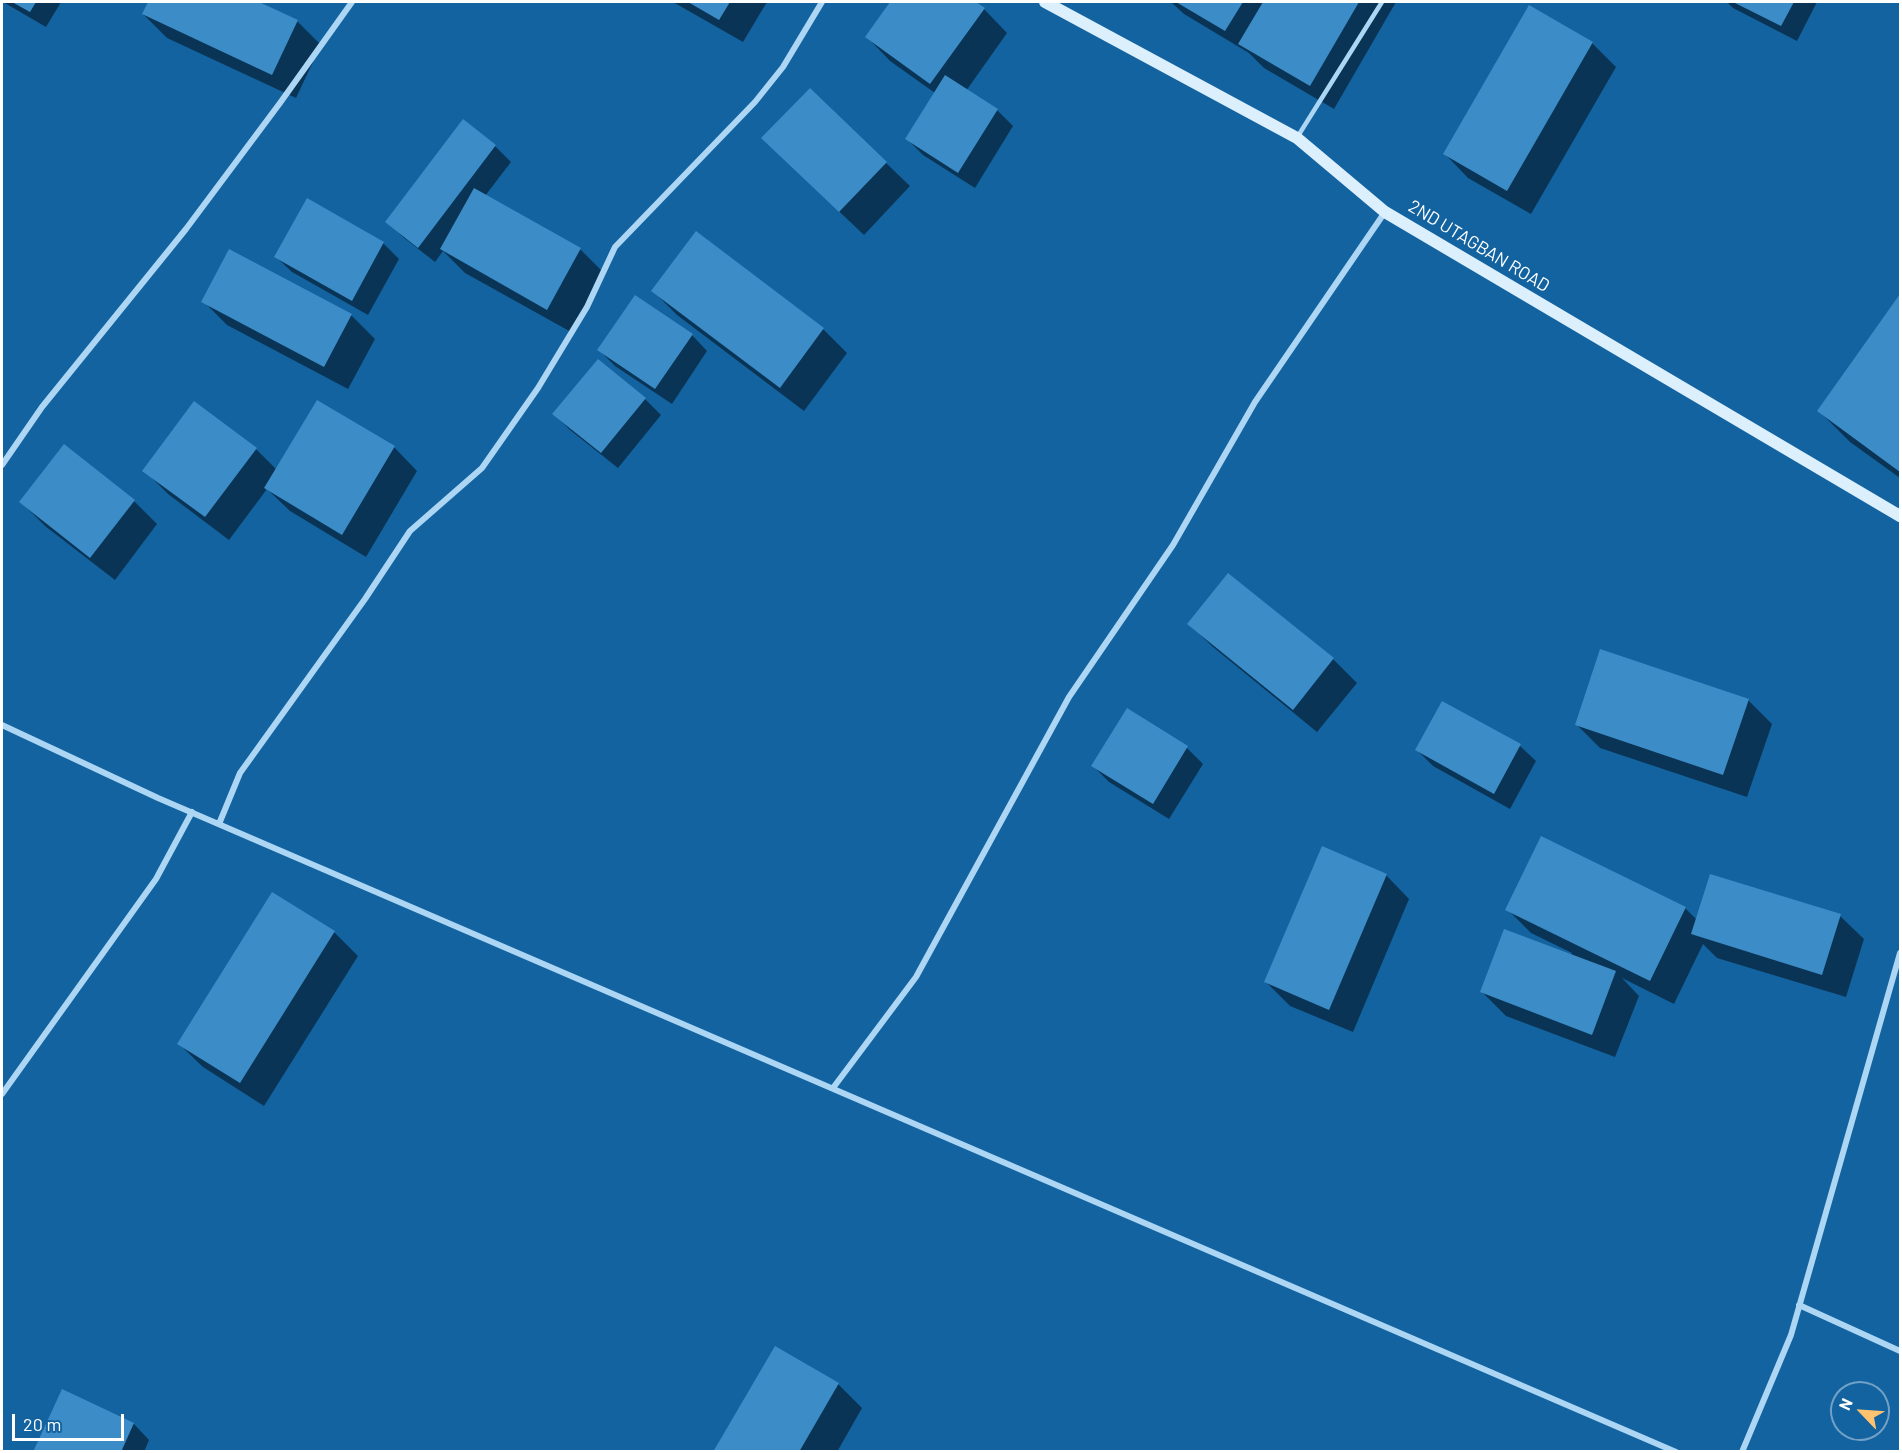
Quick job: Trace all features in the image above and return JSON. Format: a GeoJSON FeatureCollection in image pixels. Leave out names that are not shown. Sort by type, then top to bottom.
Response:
{"type":"FeatureCollection","features":[{"type":"Feature","properties":{"kind":"street"},"geometry":{"type":"LineString","coordinates":[[2,465],[42,407],[186,229],[352,2]]}},
{"type":"Feature","properties":{"kind":"street"},"geometry":{"type":"LineString","coordinates":[[219,824],[240,772],[365,599],[410,531],[482,468],[538,388],[587,308],[615,247],[754,102],[783,67],[822,2]]}},
{"type":"Feature","properties":{"kind":"street","name":"2ND UTAGBAN ROAD"},"geometry":{"type":"LineString","coordinates":[[1045,2],[1297,138],[1385,212],[1900,516]]}},
{"type":"Feature","properties":{"kind":"street"},"geometry":{"type":"LineString","coordinates":[[833,1088],[916,977],[1069,697],[1173,545],[1255,402],[1385,212]]}},
{"type":"Feature","properties":{"kind":"street"},"geometry":{"type":"LineString","coordinates":[[2,725],[219,824],[1676,1452]]}},
{"type":"Feature","properties":{"kind":"street"},"geometry":{"type":"LineString","coordinates":[[2,1095],[156,879],[192,812]]}},
{"type":"Feature","properties":{"kind":"street"},"geometry":{"type":"LineString","coordinates":[[1742,1452],[1791,1335],[1900,953]]}},
{"type":"Feature","properties":{"kind":"street"},"geometry":{"type":"LineString","coordinates":[[1799,1305],[1900,1351]]}},
{"type":"Feature","properties":{"kind":"lane"},"geometry":{"type":"LineString","coordinates":[[1297,138],[1382,2]]}},
{"type":"Feature","properties":{"kind":"building"},"geometry":{"type":"Polygon","coordinates":[[[12,2],[36,2],[30,12],[12,2]]]}},
{"type":"Feature","properties":{"kind":"building"},"geometry":{"type":"Polygon","coordinates":[[[148,2],[259,2],[298,20],[272,75],[142,14],[148,2]]]}},
{"type":"Feature","properties":{"kind":"building"},"geometry":{"type":"Polygon","coordinates":[[[688,2],[730,2],[719,20],[688,2]]]}},
{"type":"Feature","properties":{"kind":"building"},"geometry":{"type":"Polygon","coordinates":[[[890,2],[976,2],[985,8],[930,84],[865,37],[890,2]]]}},
{"type":"Feature","properties":{"kind":"building"},"geometry":{"type":"Polygon","coordinates":[[[1176,2],[1243,2],[1225,31],[1176,2]]]}},
{"type":"Feature","properties":{"kind":"building"},"geometry":{"type":"Polygon","coordinates":[[[1263,2],[1359,2],[1310,86],[1238,44],[1263,2]]]}},
{"type":"Feature","properties":{"kind":"building"},"geometry":{"type":"Polygon","coordinates":[[[1733,2],[1794,2],[1781,26],[1733,2]]]}},
{"type":"Feature","properties":{"kind":"building"},"geometry":{"type":"Polygon","coordinates":[[[1529,5],[1593,42],[1507,191],[1443,154],[1529,5]]]}},
{"type":"Feature","properties":{"kind":"building"},"geometry":{"type":"Polygon","coordinates":[[[945,75],[998,109],[958,173],[905,139],[945,75]]]}},
{"type":"Feature","properties":{"kind":"building"},"geometry":{"type":"Polygon","coordinates":[[[810,88],[887,162],[839,212],[761,138],[810,88]]]}},
{"type":"Feature","properties":{"kind":"building"},"geometry":{"type":"Polygon","coordinates":[[[463,119],[496,145],[418,248],[385,222],[463,119]]]}},
{"type":"Feature","properties":{"kind":"building"},"geometry":{"type":"Polygon","coordinates":[[[474,188],[581,248],[547,310],[440,249],[474,188]]]}},
{"type":"Feature","properties":{"kind":"building"},"geometry":{"type":"Polygon","coordinates":[[[307,198],[384,242],[352,301],[274,257],[307,198]]]}},
{"type":"Feature","properties":{"kind":"building"},"geometry":{"type":"Polygon","coordinates":[[[696,231],[824,328],[780,388],[651,291],[696,231]]]}},
{"type":"Feature","properties":{"kind":"building"},"geometry":{"type":"Polygon","coordinates":[[[229,249],[352,314],[324,367],[201,302],[229,249]]]}},
{"type":"Feature","properties":{"kind":"building"},"geometry":{"type":"Polygon","coordinates":[[[1900,294],[1900,472],[1817,411],[1900,294]]]}},
{"type":"Feature","properties":{"kind":"building"},"geometry":{"type":"Polygon","coordinates":[[[635,295],[693,334],[655,389],[597,350],[635,295]]]}},
{"type":"Feature","properties":{"kind":"building"},"geometry":{"type":"Polygon","coordinates":[[[598,359],[646,398],[601,453],[552,414],[598,359]]]}},
{"type":"Feature","properties":{"kind":"building"},"geometry":{"type":"Polygon","coordinates":[[[317,400],[395,446],[342,535],[264,488],[317,400]]]}},
{"type":"Feature","properties":{"kind":"building"},"geometry":{"type":"Polygon","coordinates":[[[194,401],[257,448],[205,517],[142,471],[194,401]]]}},
{"type":"Feature","properties":{"kind":"building"},"geometry":{"type":"Polygon","coordinates":[[[64,444],[135,500],[90,558],[19,502],[64,444]]]}},
{"type":"Feature","properties":{"kind":"building"},"geometry":{"type":"Polygon","coordinates":[[[1228,573],[1334,658],[1293,710],[1187,624],[1228,573]]]}},
{"type":"Feature","properties":{"kind":"building"},"geometry":{"type":"Polygon","coordinates":[[[1600,649],[1749,699],[1723,775],[1575,725],[1600,649]]]}},
{"type":"Feature","properties":{"kind":"building"},"geometry":{"type":"Polygon","coordinates":[[[1442,701],[1521,744],[1494,794],[1415,750],[1442,701]]]}},
{"type":"Feature","properties":{"kind":"building"},"geometry":{"type":"Polygon","coordinates":[[[1127,708],[1188,746],[1153,804],[1091,766],[1127,708]]]}},
{"type":"Feature","properties":{"kind":"building"},"geometry":{"type":"Polygon","coordinates":[[[1541,836],[1686,907],[1650,981],[1505,910],[1541,836]]]}},
{"type":"Feature","properties":{"kind":"building"},"geometry":{"type":"Polygon","coordinates":[[[1322,846],[1387,874],[1329,1010],[1264,982],[1322,846]]]}},
{"type":"Feature","properties":{"kind":"building"},"geometry":{"type":"Polygon","coordinates":[[[1710,874],[1841,914],[1822,975],[1691,934],[1710,874]]]}},
{"type":"Feature","properties":{"kind":"building"},"geometry":{"type":"Polygon","coordinates":[[[272,892],[335,931],[240,1083],[177,1044],[272,892]]]}},
{"type":"Feature","properties":{"kind":"building"},"geometry":{"type":"Polygon","coordinates":[[[1504,929],[1616,971],[1592,1035],[1480,992],[1504,929]]]}},
{"type":"Feature","properties":{"kind":"building"},"geometry":{"type":"Polygon","coordinates":[[[775,1346],[839,1383],[799,1452],[713,1452],[775,1346]]]}},
{"type":"Feature","properties":{"kind":"building"},"geometry":{"type":"Polygon","coordinates":[[[62,1389],[134,1423],[121,1452],[33,1452],[62,1389]]]}}]}
